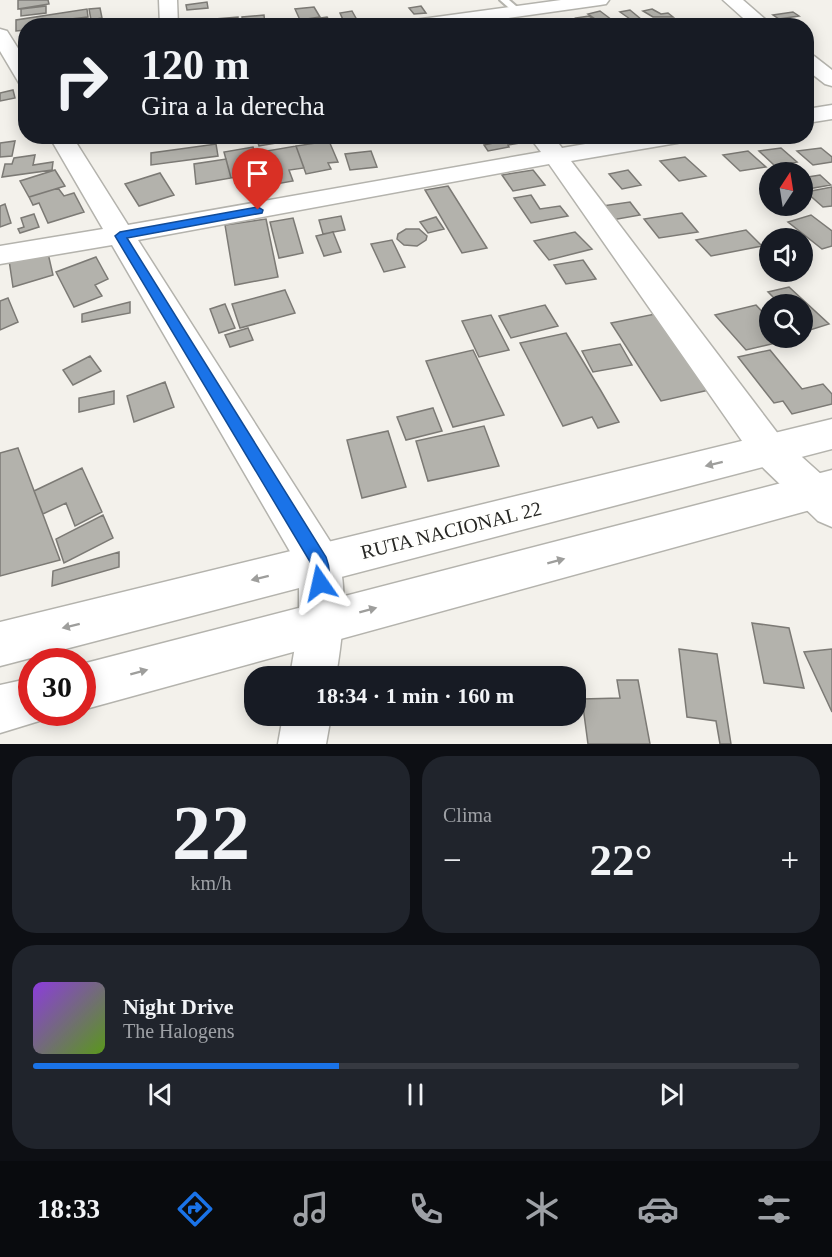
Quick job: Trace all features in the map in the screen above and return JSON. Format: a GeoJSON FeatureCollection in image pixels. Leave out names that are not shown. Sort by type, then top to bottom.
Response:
{"type":"FeatureCollection","features":[{"type":"Feature","properties":{"kind":"main road"},"geometry":{"type":"LineString","coordinates":[[168,0],[169,18]]}},
{"type":"Feature","properties":{"kind":"main road"},"geometry":{"type":"LineString","coordinates":[[453,17],[519,12],[600,0]]}},
{"type":"Feature","properties":{"kind":"main road"},"geometry":{"type":"LineString","coordinates":[[732,0],[754,18]]}},
{"type":"Feature","properties":{"kind":"main road"},"geometry":{"type":"LineString","coordinates":[[0,35],[18,66]]}},
{"type":"Feature","properties":{"kind":"main road"},"geometry":{"type":"LineString","coordinates":[[814,66],[832,80]]}},
{"type":"Feature","properties":{"kind":"main road"},"geometry":{"type":"LineString","coordinates":[[0,77],[18,76]]}},
{"type":"Feature","properties":{"kind":"main road"},"geometry":{"type":"LineString","coordinates":[[814,115],[832,112]]}},
{"type":"Feature","properties":{"kind":"main road"},"geometry":{"type":"LineString","coordinates":[[65,144],[320,563],[321,623],[315,666]]}},
{"type":"Feature","properties":{"kind":"main road"},"geometry":{"type":"LineString","coordinates":[[0,255],[120,236],[549,146],[575,144]]}},
{"type":"Feature","properties":{"kind":"main road"},"geometry":{"type":"LineString","coordinates":[[549,146],[769,450],[827,496]]}},
{"type":"Feature","properties":{"kind":"main road","name":"RUTA NACIONAL 22"},"geometry":{"type":"LineString","coordinates":[[0,644],[832,434]]}},
{"type":"Feature","properties":{"kind":"main road"},"geometry":{"type":"LineString","coordinates":[[96,683],[321,623],[827,496]]}},
{"type":"Feature","properties":{"kind":"main road"},"geometry":{"type":"LineString","coordinates":[[0,709],[18,704]]}},
{"type":"Feature","properties":{"kind":"main road"},"geometry":{"type":"LineString","coordinates":[[302,744],[305,726]]}},
{"type":"Feature","properties":{"kind":"lane"},"geometry":{"type":"LineString","coordinates":[[504,0],[519,12]]}},
{"type":"Feature","properties":{"kind":"building"},"geometry":{"type":"Polygon","coordinates":[[[18,0],[48,0],[49,4],[18,9],[18,0]]]}},
{"type":"Feature","properties":{"kind":"building"},"geometry":{"type":"Polygon","coordinates":[[[207,2],[208,8],[187,10],[186,5],[207,2]]]}},
{"type":"Feature","properties":{"kind":"building"},"geometry":{"type":"Polygon","coordinates":[[[46,6],[46,13],[21,16],[21,9],[46,6]]]}},
{"type":"Feature","properties":{"kind":"building"},"geometry":{"type":"Polygon","coordinates":[[[421,6],[426,13],[414,14],[409,8],[421,6]]]}},
{"type":"Feature","properties":{"kind":"building"},"geometry":{"type":"Polygon","coordinates":[[[314,7],[320,17],[299,18],[295,9],[314,7]]]}},
{"type":"Feature","properties":{"kind":"building"},"geometry":{"type":"Polygon","coordinates":[[[100,8],[102,18],[91,18],[89,9],[100,8]]]}},
{"type":"Feature","properties":{"kind":"building"},"geometry":{"type":"Polygon","coordinates":[[[87,9],[88,17],[80,18],[29,18],[87,9]]]}},
{"type":"Feature","properties":{"kind":"building"},"geometry":{"type":"Polygon","coordinates":[[[652,9],[661,14],[668,13],[673,17],[653,17],[643,11],[652,9]]]}},
{"type":"Feature","properties":{"kind":"building"},"geometry":{"type":"Polygon","coordinates":[[[630,10],[640,18],[629,18],[620,12],[630,10]]]}},
{"type":"Feature","properties":{"kind":"building"},"geometry":{"type":"Polygon","coordinates":[[[352,11],[356,18],[342,18],[340,13],[352,11]]]}},
{"type":"Feature","properties":{"kind":"building"},"geometry":{"type":"Polygon","coordinates":[[[600,11],[609,18],[594,18],[588,14],[600,11]]]}},
{"type":"Feature","properties":{"kind":"building"},"geometry":{"type":"Polygon","coordinates":[[[793,12],[799,16],[778,18],[773,15],[793,12]]]}},
{"type":"Feature","properties":{"kind":"building"},"geometry":{"type":"Polygon","coordinates":[[[264,15],[264,18],[242,18],[264,15]]]}},
{"type":"Feature","properties":{"kind":"building"},"geometry":{"type":"Polygon","coordinates":[[[13,90],[15,98],[0,101],[0,93],[13,90]]]}},
{"type":"Feature","properties":{"kind":"building"},"geometry":{"type":"Polygon","coordinates":[[[15,141],[12,156],[0,157],[0,143],[15,141]]]}},
{"type":"Feature","properties":{"kind":"building"},"geometry":{"type":"Polygon","coordinates":[[[216,144],[218,156],[151,165],[151,153],[216,144]]]}},
{"type":"Feature","properties":{"kind":"building"},"geometry":{"type":"Polygon","coordinates":[[[330,144],[338,162],[328,163],[331,169],[306,174],[296,146],[330,144]]]}},
{"type":"Feature","properties":{"kind":"building"},"geometry":{"type":"Polygon","coordinates":[[[489,144],[514,144],[488,151],[484,145],[489,144]]]}},
{"type":"Feature","properties":{"kind":"building"},"geometry":{"type":"Polygon","coordinates":[[[296,146],[304,168],[289,170],[293,181],[265,186],[255,153],[296,146]]]}},
{"type":"Feature","properties":{"kind":"building"},"geometry":{"type":"Polygon","coordinates":[[[253,147],[261,173],[231,178],[224,152],[253,147]]]}},
{"type":"Feature","properties":{"kind":"building"},"geometry":{"type":"Polygon","coordinates":[[[781,148],[797,162],[771,162],[759,151],[781,148]]]}},
{"type":"Feature","properties":{"kind":"building"},"geometry":{"type":"Polygon","coordinates":[[[821,148],[832,157],[832,162],[813,165],[813,162],[810,162],[797,151],[821,148]]]}},
{"type":"Feature","properties":{"kind":"building"},"geometry":{"type":"Polygon","coordinates":[[[371,151],[377,167],[350,170],[345,154],[371,151]]]}},
{"type":"Feature","properties":{"kind":"building"},"geometry":{"type":"Polygon","coordinates":[[[748,151],[760,162],[759,168],[740,171],[723,155],[748,151]]]}},
{"type":"Feature","properties":{"kind":"building"},"geometry":{"type":"Polygon","coordinates":[[[35,155],[33,165],[53,162],[52,170],[2,177],[5,164],[12,164],[14,158],[35,155]]]}},
{"type":"Feature","properties":{"kind":"building"},"geometry":{"type":"Polygon","coordinates":[[[685,157],[706,176],[679,181],[660,161],[685,157]]]}},
{"type":"Feature","properties":{"kind":"building"},"geometry":{"type":"Polygon","coordinates":[[[226,159],[231,178],[196,184],[194,164],[226,159]]]}},
{"type":"Feature","properties":{"kind":"building"},"geometry":{"type":"Polygon","coordinates":[[[55,170],[65,186],[29,197],[20,181],[55,170]]]}},
{"type":"Feature","properties":{"kind":"building"},"geometry":{"type":"Polygon","coordinates":[[[533,170],[545,185],[513,191],[502,175],[533,170]]]}},
{"type":"Feature","properties":{"kind":"building"},"geometry":{"type":"Polygon","coordinates":[[[628,170],[641,185],[622,189],[609,174],[628,170]]]}},
{"type":"Feature","properties":{"kind":"building"},"geometry":{"type":"Polygon","coordinates":[[[160,173],[174,195],[139,206],[125,184],[160,173]]]}},
{"type":"Feature","properties":{"kind":"building"},"geometry":{"type":"Polygon","coordinates":[[[820,175],[831,185],[813,188],[813,176],[820,175]]]}},
{"type":"Feature","properties":{"kind":"building"},"geometry":{"type":"Polygon","coordinates":[[[448,186],[487,248],[462,253],[425,190],[448,186]]]}},
{"type":"Feature","properties":{"kind":"building"},"geometry":{"type":"Polygon","coordinates":[[[832,187],[832,206],[823,207],[813,198],[813,191],[832,187]]]}},
{"type":"Feature","properties":{"kind":"building"},"geometry":{"type":"Polygon","coordinates":[[[58,188],[64,196],[74,193],[84,212],[48,223],[39,203],[33,205],[29,197],[58,188]]]}},
{"type":"Feature","properties":{"kind":"building"},"geometry":{"type":"Polygon","coordinates":[[[531,195],[540,209],[560,206],[568,216],[531,223],[514,198],[531,195]]]}},
{"type":"Feature","properties":{"kind":"building"},"geometry":{"type":"Polygon","coordinates":[[[630,202],[640,215],[612,220],[602,206],[630,202]]]}},
{"type":"Feature","properties":{"kind":"building"},"geometry":{"type":"Polygon","coordinates":[[[5,204],[11,223],[0,227],[0,206],[5,204]]]}},
{"type":"Feature","properties":{"kind":"building"},"geometry":{"type":"Polygon","coordinates":[[[682,213],[698,232],[659,238],[644,219],[682,213]]]}},
{"type":"Feature","properties":{"kind":"building"},"geometry":{"type":"Polygon","coordinates":[[[34,214],[39,227],[20,233],[18,229],[24,227],[21,218],[34,214]]]}},
{"type":"Feature","properties":{"kind":"building"},"geometry":{"type":"Polygon","coordinates":[[[341,216],[345,230],[323,234],[319,220],[341,216]]]}},
{"type":"Feature","properties":{"kind":"building"},"geometry":{"type":"Polygon","coordinates":[[[812,216],[832,231],[832,246],[822,249],[813,242],[813,228],[796,228],[788,222],[812,216]]]}},
{"type":"Feature","properties":{"kind":"building"},"geometry":{"type":"Polygon","coordinates":[[[436,217],[444,229],[428,233],[420,222],[436,217]]]}},
{"type":"Feature","properties":{"kind":"building"},"geometry":{"type":"Polygon","coordinates":[[[293,218],[303,253],[279,258],[270,222],[293,218]]]}},
{"type":"Feature","properties":{"kind":"building"},"geometry":{"type":"Polygon","coordinates":[[[266,219],[278,277],[235,285],[225,225],[266,219]]]}},
{"type":"Feature","properties":{"kind":"building"},"geometry":{"type":"Polygon","coordinates":[[[406,229],[419,229],[427,236],[426,240],[417,246],[404,245],[397,239],[398,234],[406,229]]]}},
{"type":"Feature","properties":{"kind":"building"},"geometry":{"type":"Polygon","coordinates":[[[746,230],[759,243],[759,247],[711,256],[696,240],[746,230]]]}},
{"type":"Feature","properties":{"kind":"building"},"geometry":{"type":"Polygon","coordinates":[[[333,232],[341,252],[324,256],[316,236],[333,232]]]}},
{"type":"Feature","properties":{"kind":"building"},"geometry":{"type":"Polygon","coordinates":[[[575,232],[592,249],[549,260],[534,241],[575,232]]]}},
{"type":"Feature","properties":{"kind":"building"},"geometry":{"type":"Polygon","coordinates":[[[392,240],[405,267],[384,272],[371,244],[392,240]]]}},
{"type":"Feature","properties":{"kind":"building"},"geometry":{"type":"Polygon","coordinates":[[[47,249],[53,275],[13,287],[9,260],[47,249]]]}},
{"type":"Feature","properties":{"kind":"building"},"geometry":{"type":"Polygon","coordinates":[[[96,257],[108,279],[95,285],[102,296],[74,307],[56,272],[96,257]]]}},
{"type":"Feature","properties":{"kind":"building"},"geometry":{"type":"Polygon","coordinates":[[[583,260],[596,279],[566,284],[554,265],[583,260]]]}},
{"type":"Feature","properties":{"kind":"building"},"geometry":{"type":"Polygon","coordinates":[[[789,287],[797,294],[770,294],[768,292],[789,287]]]}},
{"type":"Feature","properties":{"kind":"building"},"geometry":{"type":"Polygon","coordinates":[[[285,290],[295,313],[240,328],[232,304],[285,290]]]}},
{"type":"Feature","properties":{"kind":"building"},"geometry":{"type":"Polygon","coordinates":[[[8,298],[18,322],[0,330],[0,301],[8,298]]]}},
{"type":"Feature","properties":{"kind":"building"},"geometry":{"type":"Polygon","coordinates":[[[130,302],[130,313],[82,322],[82,314],[130,302]]]}},
{"type":"Feature","properties":{"kind":"building"},"geometry":{"type":"Polygon","coordinates":[[[225,304],[235,328],[219,333],[210,309],[225,304]]]}},
{"type":"Feature","properties":{"kind":"building"},"geometry":{"type":"Polygon","coordinates":[[[545,305],[558,326],[511,338],[499,316],[545,305]]]}},
{"type":"Feature","properties":{"kind":"building"},"geometry":{"type":"Polygon","coordinates":[[[756,305],[759,308],[759,347],[746,350],[715,315],[756,305]]]}},
{"type":"Feature","properties":{"kind":"building"},"geometry":{"type":"Polygon","coordinates":[[[813,309],[829,324],[813,329],[813,309]]]}},
{"type":"Feature","properties":{"kind":"building"},"geometry":{"type":"Polygon","coordinates":[[[655,314],[709,390],[661,401],[611,323],[655,314]]]}},
{"type":"Feature","properties":{"kind":"building"},"geometry":{"type":"Polygon","coordinates":[[[491,315],[509,350],[479,357],[462,321],[491,315]]]}},
{"type":"Feature","properties":{"kind":"building"},"geometry":{"type":"Polygon","coordinates":[[[248,328],[253,340],[230,347],[225,335],[248,328]]]}},
{"type":"Feature","properties":{"kind":"building"},"geometry":{"type":"Polygon","coordinates":[[[566,333],[619,422],[598,428],[592,417],[563,426],[520,343],[566,333]]]}},
{"type":"Feature","properties":{"kind":"building"},"geometry":{"type":"Polygon","coordinates":[[[620,344],[632,365],[593,372],[582,351],[620,344]]]}},
{"type":"Feature","properties":{"kind":"building"},"geometry":{"type":"Polygon","coordinates":[[[473,350],[504,415],[453,427],[426,361],[473,350]]]}},
{"type":"Feature","properties":{"kind":"building"},"geometry":{"type":"Polygon","coordinates":[[[770,350],[802,389],[823,384],[832,394],[832,404],[792,414],[783,401],[774,403],[738,357],[770,350]]]}},
{"type":"Feature","properties":{"kind":"building"},"geometry":{"type":"Polygon","coordinates":[[[90,356],[101,371],[73,385],[63,370],[90,356]]]}},
{"type":"Feature","properties":{"kind":"building"},"geometry":{"type":"Polygon","coordinates":[[[165,382],[174,407],[134,422],[127,396],[165,382]]]}},
{"type":"Feature","properties":{"kind":"building"},"geometry":{"type":"Polygon","coordinates":[[[114,391],[114,404],[79,412],[79,398],[114,391]]]}},
{"type":"Feature","properties":{"kind":"building"},"geometry":{"type":"Polygon","coordinates":[[[433,408],[442,431],[406,440],[397,417],[433,408]]]}},
{"type":"Feature","properties":{"kind":"building"},"geometry":{"type":"Polygon","coordinates":[[[484,426],[499,466],[428,481],[416,441],[484,426]]]}},
{"type":"Feature","properties":{"kind":"building"},"geometry":{"type":"Polygon","coordinates":[[[388,431],[406,487],[362,498],[347,440],[388,431]]]}},
{"type":"Feature","properties":{"kind":"building"},"geometry":{"type":"Polygon","coordinates":[[[18,448],[60,560],[0,576],[0,453],[18,448]]]}},
{"type":"Feature","properties":{"kind":"building"},"geometry":{"type":"Polygon","coordinates":[[[82,468],[102,512],[75,526],[66,503],[43,514],[34,491],[82,468]]]}},
{"type":"Feature","properties":{"kind":"building"},"geometry":{"type":"Polygon","coordinates":[[[103,515],[113,538],[64,563],[56,539],[103,515]]]}},
{"type":"Feature","properties":{"kind":"building"},"geometry":{"type":"Polygon","coordinates":[[[119,552],[119,567],[52,586],[53,571],[119,552]]]}},
{"type":"Feature","properties":{"kind":"building"},"geometry":{"type":"Polygon","coordinates":[[[752,623],[789,628],[804,688],[764,683],[752,623]]]}},
{"type":"Feature","properties":{"kind":"building"},"geometry":{"type":"Polygon","coordinates":[[[679,649],[717,654],[731,744],[720,744],[716,721],[687,717],[679,649]]]}},
{"type":"Feature","properties":{"kind":"building"},"geometry":{"type":"Polygon","coordinates":[[[832,649],[832,712],[804,652],[832,649]]]}},
{"type":"Feature","properties":{"kind":"building"},"geometry":{"type":"Polygon","coordinates":[[[617,680],[638,680],[650,744],[588,744],[586,699],[620,698],[617,680]]]}},
{"type":"Feature","properties":{"kind":"route"},"geometry":{"type":"LineString","coordinates":[[258,210],[120,236],[320,563],[320,583]]}}]}
